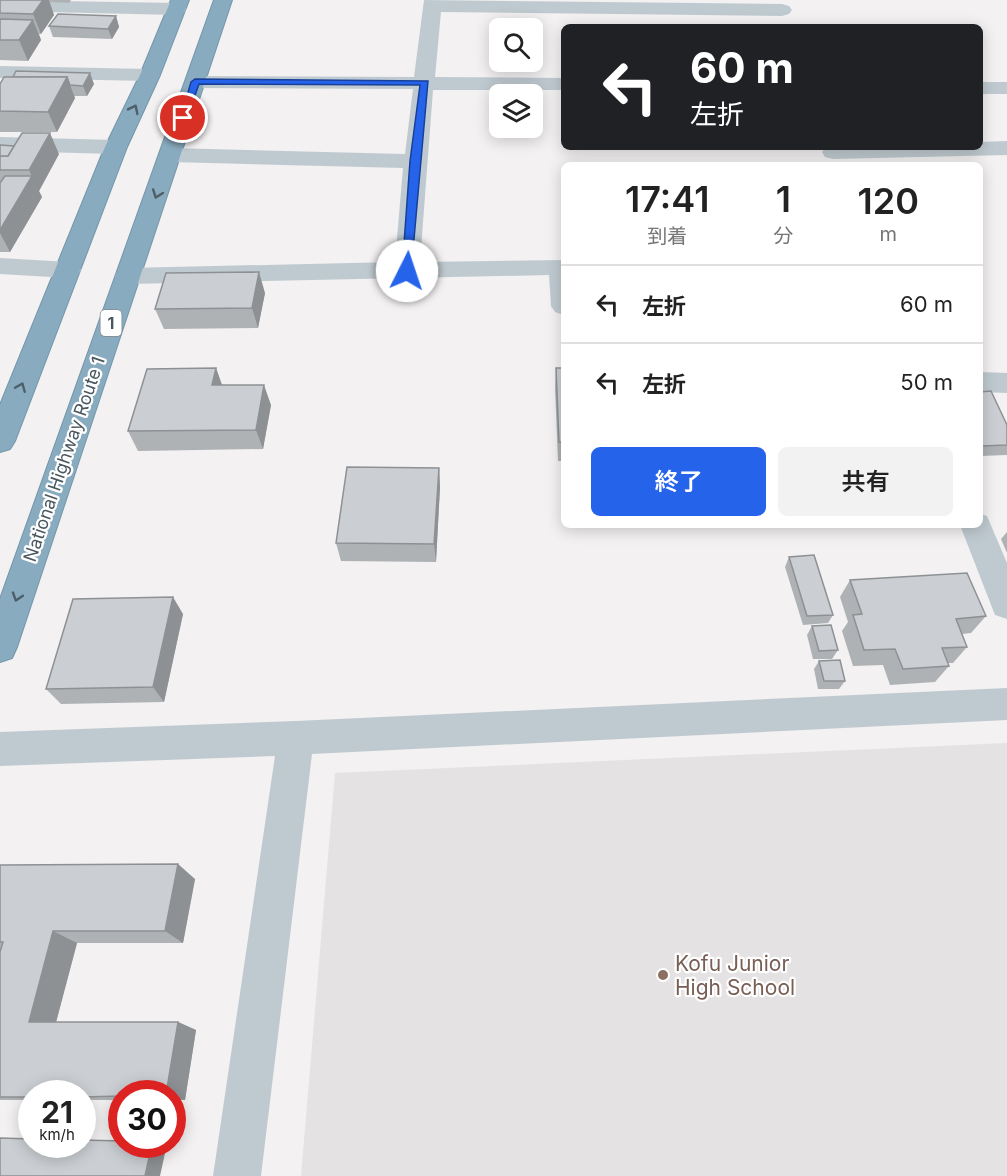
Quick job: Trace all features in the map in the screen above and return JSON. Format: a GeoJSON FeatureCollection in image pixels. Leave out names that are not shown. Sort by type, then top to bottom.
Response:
{"type":"FeatureCollection","features":[{"type":"Feature","properties":{"kind":"highway","name":"National Highway Route 1"},"geometry":{"type":"LineString","coordinates":[[0,647],[223,0]]}},
{"type":"Feature","properties":{"kind":"highway"},"geometry":{"type":"LineString","coordinates":[[0,441],[116,147],[150,75],[178,5]]}},
{"type":"Feature","properties":{"kind":"street"},"geometry":{"type":"LineString","coordinates":[[407,271],[415,161],[432,3],[783,12]]}},
{"type":"Feature","properties":{"kind":"street"},"geometry":{"type":"LineString","coordinates":[[0,5],[178,5]]}},
{"type":"Feature","properties":{"kind":"street"},"geometry":{"type":"LineString","coordinates":[[0,72],[150,75]]}},
{"type":"Feature","properties":{"kind":"street"},"geometry":{"type":"LineString","coordinates":[[195,82],[561,84]]}},
{"type":"Feature","properties":{"kind":"street"},"geometry":{"type":"LineString","coordinates":[[983,88],[1007,88]]}},
{"type":"Feature","properties":{"kind":"street"},"geometry":{"type":"LineString","coordinates":[[0,144],[116,147]]}},
{"type":"Feature","properties":{"kind":"street"},"geometry":{"type":"LineString","coordinates":[[983,149],[1007,148]]}},
{"type":"Feature","properties":{"kind":"street"},"geometry":{"type":"LineString","coordinates":[[834,155],[958,150]]}},
{"type":"Feature","properties":{"kind":"street"},"geometry":{"type":"LineString","coordinates":[[171,155],[415,161]]}},
{"type":"Feature","properties":{"kind":"street"},"geometry":{"type":"LineString","coordinates":[[0,266],[68,270]]}},
{"type":"Feature","properties":{"kind":"street"},"geometry":{"type":"LineString","coordinates":[[128,276],[561,267]]}},
{"type":"Feature","properties":{"kind":"street"},"geometry":{"type":"LineString","coordinates":[[983,382],[1007,383]]}},
{"type":"Feature","properties":{"kind":"street"},"geometry":{"type":"LineString","coordinates":[[977,528],[1007,605]]}},
{"type":"Feature","properties":{"kind":"street"},"geometry":{"type":"LineString","coordinates":[[0,749],[296,738],[1007,704]]}},
{"type":"Feature","properties":{"kind":"street"},"geometry":{"type":"LineString","coordinates":[[237,1176],[296,738]]}},
{"type":"Feature","properties":{"kind":"shaded area","name":"Kofu Junior High School"},"geometry":{"type":"Polygon","coordinates":[[[1007,743],[1007,1176],[301,1176],[335,773],[1007,743]]]}},
{"type":"Feature","properties":{"kind":"building"},"geometry":{"type":"Polygon","coordinates":[[[0,0],[43,0],[33,14],[0,13],[0,0]]]}},
{"type":"Feature","properties":{"kind":"building"},"geometry":{"type":"Polygon","coordinates":[[[58,14],[116,16],[108,29],[49,26],[58,14]]]}},
{"type":"Feature","properties":{"kind":"building"},"geometry":{"type":"Polygon","coordinates":[[[0,19],[33,20],[19,40],[0,40],[0,19]]]}},
{"type":"Feature","properties":{"kind":"building"},"geometry":{"type":"Polygon","coordinates":[[[16,71],[90,73],[83,86],[70,85],[67,77],[13,77],[16,71]]]}},
{"type":"Feature","properties":{"kind":"building"},"geometry":{"type":"Polygon","coordinates":[[[4,77],[67,77],[48,112],[0,111],[0,84],[4,77]]]}},
{"type":"Feature","properties":{"kind":"building"},"geometry":{"type":"Polygon","coordinates":[[[22,133],[50,133],[29,170],[0,170],[0,156],[8,156],[22,133]]]}},
{"type":"Feature","properties":{"kind":"building"},"geometry":{"type":"Polygon","coordinates":[[[0,145],[14,146],[8,156],[0,156],[0,145]]]}},
{"type":"Feature","properties":{"kind":"building"},"geometry":{"type":"Polygon","coordinates":[[[5,176],[32,176],[0,230],[0,183],[5,176]]]}},
{"type":"Feature","properties":{"kind":"building"},"geometry":{"type":"Polygon","coordinates":[[[259,272],[252,308],[155,309],[166,273],[259,272]]]}},
{"type":"Feature","properties":{"kind":"building"},"geometry":{"type":"Polygon","coordinates":[[[216,368],[212,385],[264,385],[256,430],[128,431],[147,369],[216,368]]]}},
{"type":"Feature","properties":{"kind":"building"},"geometry":{"type":"Polygon","coordinates":[[[556,368],[561,368],[561,442],[559,442],[556,368]]]}},
{"type":"Feature","properties":{"kind":"building"},"geometry":{"type":"Polygon","coordinates":[[[991,391],[1007,425],[1007,445],[983,446],[983,392],[991,391]]]}},
{"type":"Feature","properties":{"kind":"building"},"geometry":{"type":"Polygon","coordinates":[[[347,467],[439,468],[434,544],[336,543],[347,467]]]}},
{"type":"Feature","properties":{"kind":"building"},"geometry":{"type":"Polygon","coordinates":[[[814,555],[833,615],[807,616],[789,557],[814,555]]]}},
{"type":"Feature","properties":{"kind":"building"},"geometry":{"type":"Polygon","coordinates":[[[967,573],[986,616],[956,619],[967,647],[942,648],[949,666],[903,669],[895,649],[864,650],[853,615],[862,614],[850,580],[967,573]]]}},
{"type":"Feature","properties":{"kind":"building"},"geometry":{"type":"Polygon","coordinates":[[[173,597],[153,687],[46,689],[73,599],[173,597]]]}},
{"type":"Feature","properties":{"kind":"building"},"geometry":{"type":"Polygon","coordinates":[[[831,625],[838,650],[819,651],[812,626],[831,625]]]}},
{"type":"Feature","properties":{"kind":"building"},"geometry":{"type":"Polygon","coordinates":[[[840,660],[845,681],[824,681],[819,661],[840,660]]]}},
{"type":"Feature","properties":{"kind":"building"},"geometry":{"type":"Polygon","coordinates":[[[178,864],[165,931],[53,931],[29,1022],[178,1022],[168,1080],[108,1080],[108,1096],[96,1097],[96,1080],[18,1080],[18,1097],[0,1097],[0,952],[3,942],[0,942],[0,865],[178,864]]]}},
{"type":"Feature","properties":{"kind":"building"},"geometry":{"type":"Polygon","coordinates":[[[0,1138],[18,1139],[18,1158],[96,1158],[96,1140],[108,1141],[108,1158],[149,1158],[145,1176],[0,1176],[0,1138]]]}},
{"type":"Feature","properties":{"kind":"place","name":"Kofu Junior High School"},"geometry":{"type":"Point","coordinates":[663,975]}},
{"type":"Feature","properties":{"kind":"route"},"geometry":{"type":"LineString","coordinates":[[183,118],[195,82],[425,82],[415,161],[407,271]]}}]}
